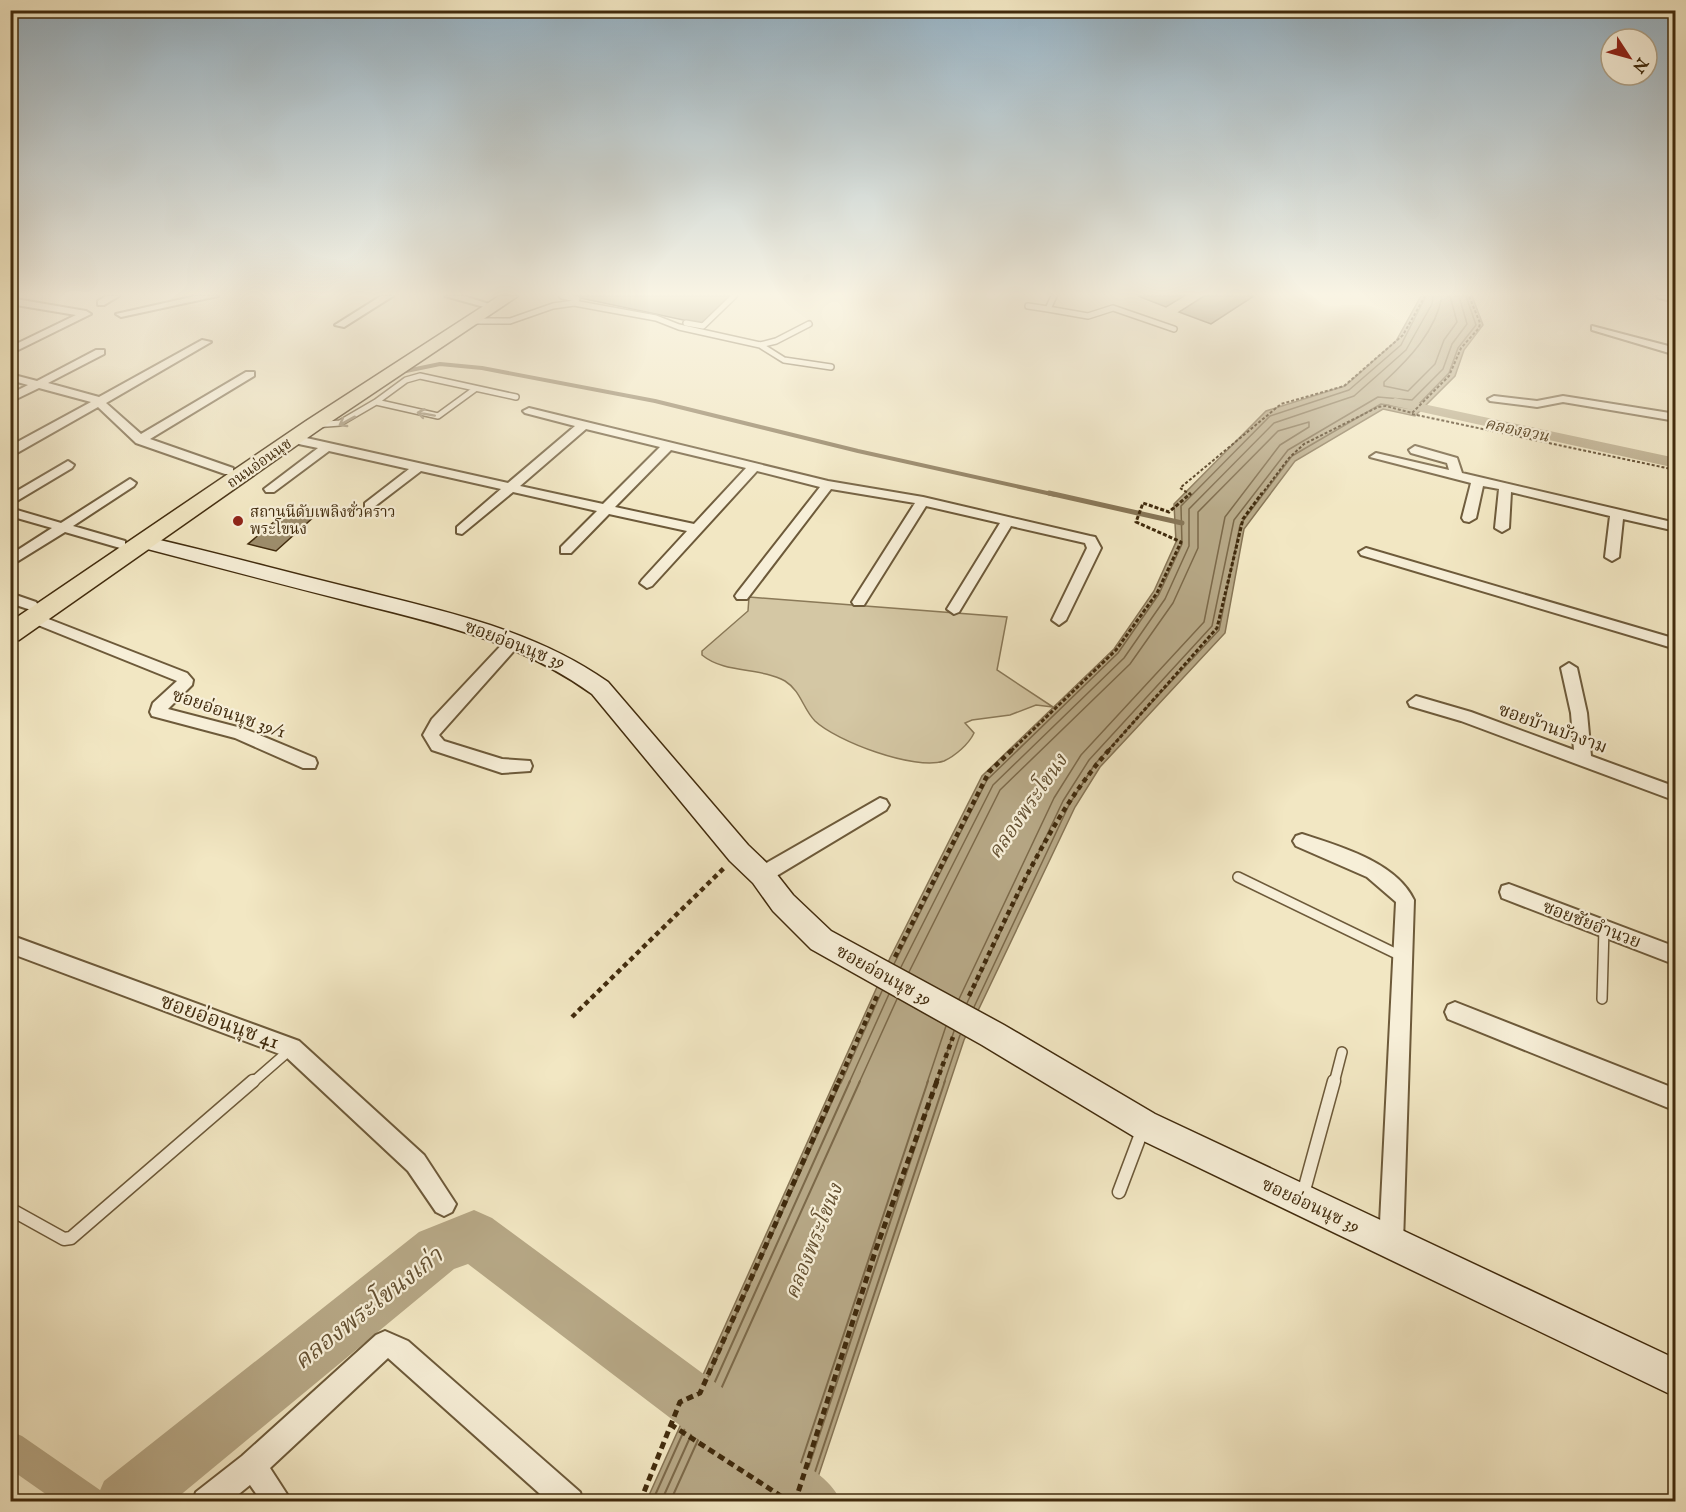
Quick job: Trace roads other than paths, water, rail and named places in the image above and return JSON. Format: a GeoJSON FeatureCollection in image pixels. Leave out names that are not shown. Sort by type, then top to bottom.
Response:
{"type":"FeatureCollection","features":[{"type":"Feature","properties":{"kind":"main road","name":"ถนนอ่อนนุช"},"geometry":{"type":"LineString","coordinates":[[10,634],[21,610],[132,543],[395,367]]}},
{"type":"Feature","properties":{"kind":"main road","name":"ถนนอ่อนนุช"},"geometry":{"type":"LineString","coordinates":[[287,438],[374,394],[410,367]]}},
{"type":"Feature","properties":{"kind":"street"},"geometry":{"type":"LineString","coordinates":[[10,399],[72,367]]}},
{"type":"Feature","properties":{"kind":"street"},"geometry":{"type":"LineString","coordinates":[[13,450],[162,367]]}},
{"type":"Feature","properties":{"kind":"street"},"geometry":{"type":"LineString","coordinates":[[140,440],[250,374]]}},
{"type":"Feature","properties":{"kind":"street"},"geometry":{"type":"LineString","coordinates":[[10,376],[99,402],[140,440],[235,473]]}},
{"type":"Feature","properties":{"kind":"street"},"geometry":{"type":"LineString","coordinates":[[1494,399],[1537,404],[1563,399],[1676,418]]}},
{"type":"Feature","properties":{"kind":"street"},"geometry":{"type":"LineString","coordinates":[[529,411],[828,485],[923,501],[1083,538],[1094,544],[1059,620]]}},
{"type":"Feature","properties":{"kind":"street"},"geometry":{"type":"LineString","coordinates":[[462,530],[584,424]]}},
{"type":"Feature","properties":{"kind":"street"},"geometry":{"type":"LineString","coordinates":[[287,438],[696,529]]}},
{"type":"Feature","properties":{"kind":"street"},"geometry":{"type":"LineString","coordinates":[[567,550],[605,508],[669,445]]}},
{"type":"Feature","properties":{"kind":"street"},"geometry":{"type":"LineString","coordinates":[[270,489],[328,446]]}},
{"type":"Feature","properties":{"kind":"street"},"geometry":{"type":"LineString","coordinates":[[1415,450],[1453,461],[1457,476]]}},
{"type":"Feature","properties":{"kind":"street"},"geometry":{"type":"LineString","coordinates":[[1376,458],[1676,527]]}},
{"type":"Feature","properties":{"kind":"street"},"geometry":{"type":"LineString","coordinates":[[10,501],[68,465]]}},
{"type":"Feature","properties":{"kind":"street"},"geometry":{"type":"LineString","coordinates":[[647,583],[754,466]]}},
{"type":"Feature","properties":{"kind":"street"},"geometry":{"type":"LineString","coordinates":[[370,506],[419,467]]}},
{"type":"Feature","properties":{"kind":"street"},"geometry":{"type":"LineString","coordinates":[[1469,518],[1478,481]]}},
{"type":"Feature","properties":{"kind":"street"},"geometry":{"type":"LineString","coordinates":[[10,562],[129,483]]}},
{"type":"Feature","properties":{"kind":"street"},"geometry":{"type":"LineString","coordinates":[[742,596],[828,485]]}},
{"type":"Feature","properties":{"kind":"street"},"geometry":{"type":"LineString","coordinates":[[1502,528],[1505,487]]}},
{"type":"Feature","properties":{"kind":"street"},"geometry":{"type":"LineString","coordinates":[[858,602],[923,501]]}},
{"type":"Feature","properties":{"kind":"street"},"geometry":{"type":"LineString","coordinates":[[10,512],[132,543]]}},
{"type":"Feature","properties":{"kind":"street"},"geometry":{"type":"LineString","coordinates":[[1612,557],[1617,513]]}},
{"type":"Feature","properties":{"kind":"street"},"geometry":{"type":"LineString","coordinates":[[954,609],[1008,520]]}},
{"type":"Feature","properties":{"kind":"street","name":"ซอยอ่อนนุช 39"},"geometry":{"type":"LineString","coordinates":[[132,543],[460,622],[514,641],[574,667],[600,688],[739,853],[762,875],[783,903],[820,940],[993,1035],[1144,1125],[1676,1379]]}},
{"type":"Feature","properties":{"kind":"street"},"geometry":{"type":"LineString","coordinates":[[1366,552],[1676,644]]}},
{"type":"Feature","properties":{"kind":"street","name":"ซอยอ่อนนุช 39/1"},"geometry":{"type":"LineString","coordinates":[[21,610],[183,677],[184,685],[159,707],[158,711],[239,734],[309,763]]}},
{"type":"Feature","properties":{"kind":"street"},"geometry":{"type":"LineString","coordinates":[[514,641],[438,723],[430,735],[438,746],[502,766],[524,766]]}},
{"type":"Feature","properties":{"kind":"street"},"geometry":{"type":"LineString","coordinates":[[1569,668],[1579,714],[1578,726],[1583,759]]}},
{"type":"Feature","properties":{"kind":"street","name":"ซอยบ้านบัวงาม"},"geometry":{"type":"LineString","coordinates":[[1416,702],[1449,710],[1676,794]]}},
{"type":"Feature","properties":{"kind":"street"},"geometry":{"type":"LineString","coordinates":[[762,875],[880,805]]}},
{"type":"Feature","properties":{"kind":"street"},"geometry":{"type":"LineString","coordinates":[[1302,841],[1387,879],[1406,900],[1401,956],[1391,1243]]}},
{"type":"Feature","properties":{"kind":"street","name":"ซอยชัยอำนวย"},"geometry":{"type":"LineString","coordinates":[[1509,892],[1676,956]]}},
{"type":"Feature","properties":{"kind":"street","name":"ซอยอ่อนนุช 41"},"geometry":{"type":"LineString","coordinates":[[10,944],[292,1048],[417,1163],[444,1204]]}},
{"type":"Feature","properties":{"kind":"street"},"geometry":{"type":"LineString","coordinates":[[1455,1012],[1676,1100]]}},
{"type":"Feature","properties":{"kind":"street"},"geometry":{"type":"LineString","coordinates":[[206,1502],[252,1466],[386,1344],[399,1350],[570,1502]]}},
{"type":"Feature","properties":{"kind":"street"},"geometry":{"type":"LineString","coordinates":[[252,1466],[279,1502]]}},
{"type":"Feature","properties":{"kind":"lane"},"geometry":{"type":"LineString","coordinates":[[374,394],[393,390],[406,380],[420,376],[516,397]]}},
{"type":"Feature","properties":{"kind":"lane"},"geometry":{"type":"LineString","coordinates":[[374,394],[438,416],[475,389]]}},
{"type":"Feature","properties":{"kind":"lane"},"geometry":{"type":"LineString","coordinates":[[374,394],[393,390]]}},
{"type":"Feature","properties":{"kind":"lane"},"geometry":{"type":"LineString","coordinates":[[1238,876],[1401,956]]}},
{"type":"Feature","properties":{"kind":"lane"},"geometry":{"type":"LineString","coordinates":[[1602,999],[1604,928]]}},
{"type":"Feature","properties":{"kind":"lane"},"geometry":{"type":"LineString","coordinates":[[10,1209],[64,1239],[70,1238],[292,1048]]}},
{"type":"Feature","properties":{"kind":"lane"},"geometry":{"type":"LineString","coordinates":[[1302,1200],[1342,1052]]}},
{"type":"Feature","properties":{"kind":"lane"},"geometry":{"type":"LineString","coordinates":[[1119,1192],[1144,1125]]}},
{"type":"Feature","properties":{"kind":"water","name":"คลองพระโขนง"},"geometry":{"type":"Polygon","coordinates":[[[1367,367],[1458,367],[1455,376],[1415,416],[1383,409],[1295,461],[1244,529],[1225,633],[1100,767],[1075,807],[964,1040],[810,1501],[646,1502],[890,958],[982,776],[1114,649],[1154,591],[1176,542],[1174,504],[1266,411],[1345,386],[1367,367]]]}},
{"type":"Feature","properties":{"kind":"waterway"},"geometry":{"type":"LineString","coordinates":[[406,371],[428,367]]}},
{"type":"Feature","properties":{"kind":"waterway"},"geometry":{"type":"LineString","coordinates":[[467,367],[655,401],[858,451],[1056,495]]}},
{"type":"Feature","properties":{"kind":"waterway","name":"คลองจวน"},"geometry":{"type":"LineString","coordinates":[[1395,402],[1676,463]]}},
{"type":"Feature","properties":{"kind":"waterway"},"geometry":{"type":"LineString","coordinates":[[1049,493],[1182,523]]}},
{"type":"Feature","properties":{"kind":"waterway","name":"คลองพระโขนงเก่า"},"geometry":{"type":"LineString","coordinates":[[125,1502],[437,1250],[474,1236],[731,1429]]}},
{"type":"Feature","properties":{"kind":"waterway"},"geometry":{"type":"LineString","coordinates":[[10,1448],[88,1502]]}},
{"type":"Feature","properties":{"kind":"waterway"},"geometry":{"type":"LineString","coordinates":[[792,1476],[824,1502]]}},
{"type":"Feature","properties":{"kind":"place","name":"สถานนีดับเพลิงชั่วคราว พระโขนง"},"geometry":{"type":"Point","coordinates":[238,521]}}]}
